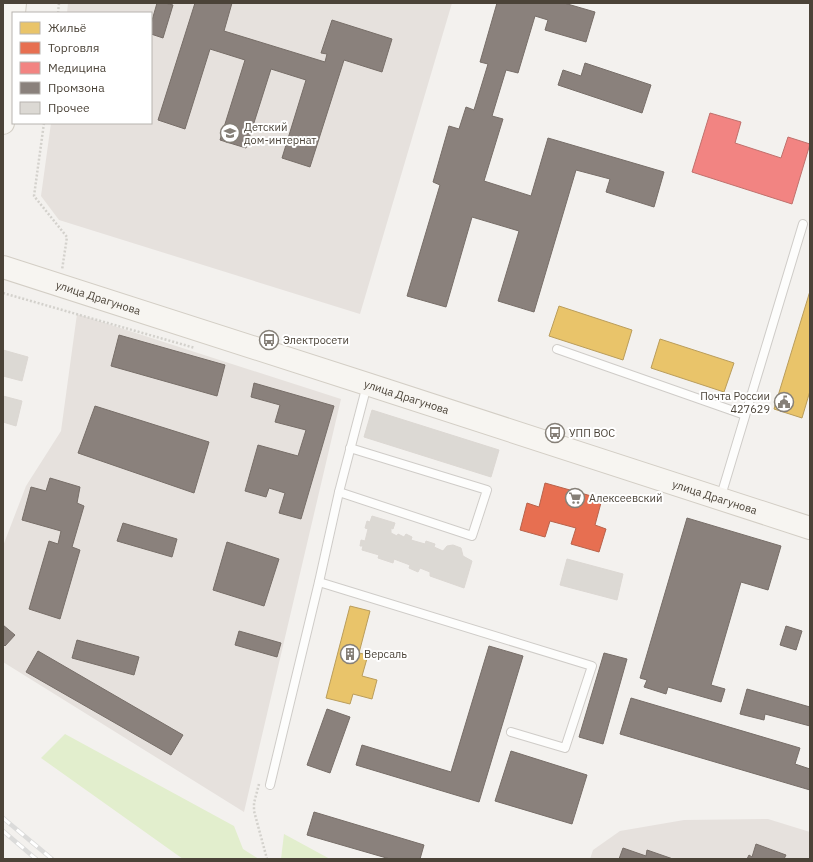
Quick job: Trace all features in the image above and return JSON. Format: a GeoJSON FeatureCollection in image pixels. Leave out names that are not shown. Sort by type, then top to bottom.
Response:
{"type":"FeatureCollection","features":[{"type":"Feature","properties":{"kind":"main road"},"geometry":{"type":"LineString","coordinates":[[3,123],[6,78],[12,30]]}},
{"type":"Feature","properties":{"kind":"main road","name":"улица Драгунова"},"geometry":{"type":"LineString","coordinates":[[3,267],[60,284],[810,528]]}},
{"type":"Feature","properties":{"kind":"lane"},"geometry":{"type":"LineString","coordinates":[[720,499],[803,224]]}},
{"type":"Feature","properties":{"kind":"lane"},"geometry":{"type":"LineString","coordinates":[[557,349],[745,415]]}},
{"type":"Feature","properties":{"kind":"lane"},"geometry":{"type":"LineString","coordinates":[[270,785],[319,582],[338,492],[367,384]]}},
{"type":"Feature","properties":{"kind":"lane"},"geometry":{"type":"LineString","coordinates":[[338,492],[472,536],[487,490],[350,448]]}},
{"type":"Feature","properties":{"kind":"lane"},"geometry":{"type":"LineString","coordinates":[[319,582],[592,666],[565,748],[511,732]]}},
{"type":"Feature","properties":{"kind":"path"},"geometry":{"type":"LineString","coordinates":[[44,124],[34,196],[67,237],[60,284]]}},
{"type":"Feature","properties":{"kind":"shaded area"},"geometry":{"type":"Polygon","coordinates":[[[68,3],[452,3],[360,314],[59,220],[41,196],[51,124],[152,124],[152,12],[67,12],[68,3]]]}},
{"type":"Feature","properties":{"kind":"shaded area"},"geometry":{"type":"Polygon","coordinates":[[[77,314],[341,399],[244,812],[3,662],[3,546],[26,486],[61,431],[77,314]]]}},
{"type":"Feature","properties":{"kind":"shaded area"},"geometry":{"type":"Polygon","coordinates":[[[768,819],[810,832],[810,859],[590,859],[593,850],[620,831],[684,820],[768,819]]]}},
{"type":"Feature","properties":{"kind":"green space"},"geometry":{"type":"Polygon","coordinates":[[[65,734],[234,826],[243,849],[259,859],[183,859],[41,758],[65,734]]]}},
{"type":"Feature","properties":{"kind":"green space"},"geometry":{"type":"Polygon","coordinates":[[[284,834],[330,859],[281,859],[284,834]]]}},
{"type":"Feature","properties":{"kind":"building: Жильё"},"geometry":{"type":"Polygon","coordinates":[[[810,291],[810,391],[802,418],[774,409],[810,291]]]}},
{"type":"Feature","properties":{"kind":"building: Жильё"},"geometry":{"type":"Polygon","coordinates":[[[559,306],[632,330],[623,360],[549,336],[559,306]]]}},
{"type":"Feature","properties":{"kind":"building: Жильё"},"geometry":{"type":"Polygon","coordinates":[[[660,339],[734,363],[724,392],[651,368],[660,339]]]}},
{"type":"Feature","properties":{"kind":"building: Жильё","name":"Версаль"},"geometry":{"type":"Polygon","coordinates":[[[350,606],[370,611],[359,653],[368,655],[362,676],[377,680],[372,699],[353,694],[350,704],[326,698],[350,606]]]}},
{"type":"Feature","properties":{"kind":"building: Торговля"},"geometry":{"type":"Polygon","coordinates":[[[545,483],[602,499],[595,525],[606,529],[599,552],[571,544],[576,528],[550,521],[545,537],[520,530],[527,503],[539,507],[545,483]]]}},
{"type":"Feature","properties":{"kind":"building: Медицина"},"geometry":{"type":"Polygon","coordinates":[[[710,113],[741,122],[735,143],[781,158],[788,137],[810,144],[792,204],[692,172],[710,113]]]}},
{"type":"Feature","properties":{"kind":"building: Промзона"},"geometry":{"type":"Polygon","coordinates":[[[157,3],[173,5],[163,38],[152,34],[152,20],[157,3]]]}},
{"type":"Feature","properties":{"kind":"building: Промзона"},"geometry":{"type":"Polygon","coordinates":[[[195,3],[232,3],[224,31],[325,62],[327,54],[321,53],[332,20],[392,39],[382,72],[344,60],[310,167],[282,158],[306,80],[271,69],[246,148],[220,140],[245,60],[210,49],[185,129],[158,120],[195,3]]]}},
{"type":"Feature","properties":{"kind":"building: Промзона"},"geometry":{"type":"Polygon","coordinates":[[[497,3],[564,3],[595,12],[586,42],[545,30],[548,20],[535,16],[518,73],[506,70],[492,116],[503,119],[484,181],[531,196],[548,138],[664,172],[654,207],[606,192],[610,179],[576,170],[534,312],[498,301],[519,231],[472,217],[446,307],[407,296],[440,185],[433,182],[449,126],[459,129],[466,107],[474,110],[488,64],[480,62],[497,3]]]}},
{"type":"Feature","properties":{"kind":"building: Промзона"},"geometry":{"type":"Polygon","coordinates":[[[585,63],[651,85],[642,113],[558,85],[563,70],[581,76],[585,63]]]}},
{"type":"Feature","properties":{"kind":"building: Промзона"},"geometry":{"type":"Polygon","coordinates":[[[119,335],[225,365],[217,396],[111,366],[119,335]]]}},
{"type":"Feature","properties":{"kind":"building: Промзона"},"geometry":{"type":"Polygon","coordinates":[[[254,383],[334,406],[301,519],[279,513],[285,493],[269,488],[266,497],[245,491],[258,445],[298,456],[306,430],[275,422],[280,405],[251,397],[254,383]]]}},
{"type":"Feature","properties":{"kind":"building: Промзона"},"geometry":{"type":"Polygon","coordinates":[[[95,406],[209,442],[194,493],[78,453],[95,406]]]}},
{"type":"Feature","properties":{"kind":"building: Промзона"},"geometry":{"type":"Polygon","coordinates":[[[50,478],[80,487],[77,503],[84,506],[72,547],[80,550],[60,619],[29,609],[49,541],[58,544],[61,531],[22,520],[31,487],[46,491],[50,478]]]}},
{"type":"Feature","properties":{"kind":"building: Промзона"},"geometry":{"type":"Polygon","coordinates":[[[687,518],[781,546],[768,590],[741,582],[711,685],[725,689],[721,702],[668,687],[666,694],[644,687],[647,680],[640,678],[687,518]]]}},
{"type":"Feature","properties":{"kind":"building: Промзона"},"geometry":{"type":"Polygon","coordinates":[[[123,523],[177,539],[172,557],[117,541],[123,523]]]}},
{"type":"Feature","properties":{"kind":"building: Промзона"},"geometry":{"type":"Polygon","coordinates":[[[227,542],[279,559],[264,606],[213,590],[227,542]]]}},
{"type":"Feature","properties":{"kind":"building: Промзона"},"geometry":{"type":"Polygon","coordinates":[[[3,625],[15,635],[5,646],[3,644],[3,625]]]}},
{"type":"Feature","properties":{"kind":"building: Промзона"},"geometry":{"type":"Polygon","coordinates":[[[786,626],[802,631],[796,650],[780,645],[786,626]]]}},
{"type":"Feature","properties":{"kind":"building: Промзона"},"geometry":{"type":"Polygon","coordinates":[[[239,631],[281,643],[277,657],[235,645],[239,631]]]}},
{"type":"Feature","properties":{"kind":"building: Промзона"},"geometry":{"type":"Polygon","coordinates":[[[77,640],[139,657],[134,675],[72,658],[77,640]]]}},
{"type":"Feature","properties":{"kind":"building: Промзона"},"geometry":{"type":"Polygon","coordinates":[[[489,646],[523,656],[479,802],[356,765],[362,745],[451,772],[489,646]]]}},
{"type":"Feature","properties":{"kind":"building: Промзона"},"geometry":{"type":"Polygon","coordinates":[[[38,651],[183,735],[171,755],[26,672],[38,651]]]}},
{"type":"Feature","properties":{"kind":"building: Промзона"},"geometry":{"type":"Polygon","coordinates":[[[604,653],[627,659],[603,744],[579,737],[604,653]]]}},
{"type":"Feature","properties":{"kind":"building: Промзона"},"geometry":{"type":"Polygon","coordinates":[[[747,689],[810,707],[810,726],[765,714],[764,720],[740,714],[747,689]]]}},
{"type":"Feature","properties":{"kind":"building: Промзона"},"geometry":{"type":"Polygon","coordinates":[[[631,698],[800,748],[795,764],[810,769],[810,790],[620,734],[631,698]]]}},
{"type":"Feature","properties":{"kind":"building: Промзона"},"geometry":{"type":"Polygon","coordinates":[[[327,709],[350,717],[330,773],[307,765],[327,709]]]}},
{"type":"Feature","properties":{"kind":"building: Промзона"},"geometry":{"type":"Polygon","coordinates":[[[511,751],[587,775],[572,824],[495,801],[511,751]]]}},
{"type":"Feature","properties":{"kind":"building: Промзона"},"geometry":{"type":"Polygon","coordinates":[[[314,812],[424,845],[420,859],[390,859],[307,835],[314,812]]]}},
{"type":"Feature","properties":{"kind":"building: Промзона"},"geometry":{"type":"Polygon","coordinates":[[[756,844],[786,855],[784,859],[747,859],[749,855],[752,857],[756,844]]]}},
{"type":"Feature","properties":{"kind":"building: Промзона"},"geometry":{"type":"Polygon","coordinates":[[[623,848],[646,856],[647,850],[673,859],[619,859],[623,848]]]}},
{"type":"Feature","properties":{"kind":"building: Прочее"},"geometry":{"type":"Polygon","coordinates":[[[3,350],[28,357],[22,381],[3,376],[3,350]]]}},
{"type":"Feature","properties":{"kind":"building: Прочее"},"geometry":{"type":"Polygon","coordinates":[[[3,396],[22,401],[16,426],[3,422],[3,396]]]}},
{"type":"Feature","properties":{"kind":"building: Прочее"},"geometry":{"type":"Polygon","coordinates":[[[372,410],[499,450],[491,477],[364,437],[372,410]]]}},
{"type":"Feature","properties":{"kind":"building: Прочее"},"geometry":{"type":"Polygon","coordinates":[[[372,516],[395,523],[393,529],[391,528],[391,533],[397,536],[398,534],[404,537],[406,534],[412,537],[411,540],[425,544],[426,541],[435,544],[434,547],[443,551],[447,546],[453,545],[461,548],[463,556],[472,561],[464,588],[430,576],[430,572],[420,568],[418,572],[409,568],[410,565],[394,559],[393,563],[378,558],[379,555],[362,550],[363,546],[360,546],[361,540],[365,541],[368,529],[365,528],[367,521],[370,522],[372,516]]]}},
{"type":"Feature","properties":{"kind":"building: Прочее"},"geometry":{"type":"Polygon","coordinates":[[[567,559],[623,574],[617,600],[560,585],[567,559]]]}},
{"type":"Feature","properties":{"kind":"railway"},"geometry":{"type":"LineString","coordinates":[[3,818],[52,859]]}},
{"type":"Feature","properties":{"kind":"railway"},"geometry":{"type":"LineString","coordinates":[[3,831],[36,859]]}},
{"type":"Feature","properties":{"kind":"place","name":"Детский дом-интернат"},"geometry":{"type":"Point","coordinates":[230,133]}},
{"type":"Feature","properties":{"kind":"place","name":"Электросети"},"geometry":{"type":"Point","coordinates":[269,340]}},
{"type":"Feature","properties":{"kind":"place","name":"Почта России 427629"},"geometry":{"type":"Point","coordinates":[784,402]}},
{"type":"Feature","properties":{"kind":"place","name":"УПП ВОС"},"geometry":{"type":"Point","coordinates":[555,433]}},
{"type":"Feature","properties":{"kind":"place","name":"Алексеевский"},"geometry":{"type":"Point","coordinates":[575,498]}},
{"type":"Feature","properties":{"kind":"place","name":"Версаль"},"geometry":{"type":"Point","coordinates":[350,654]}}]}
